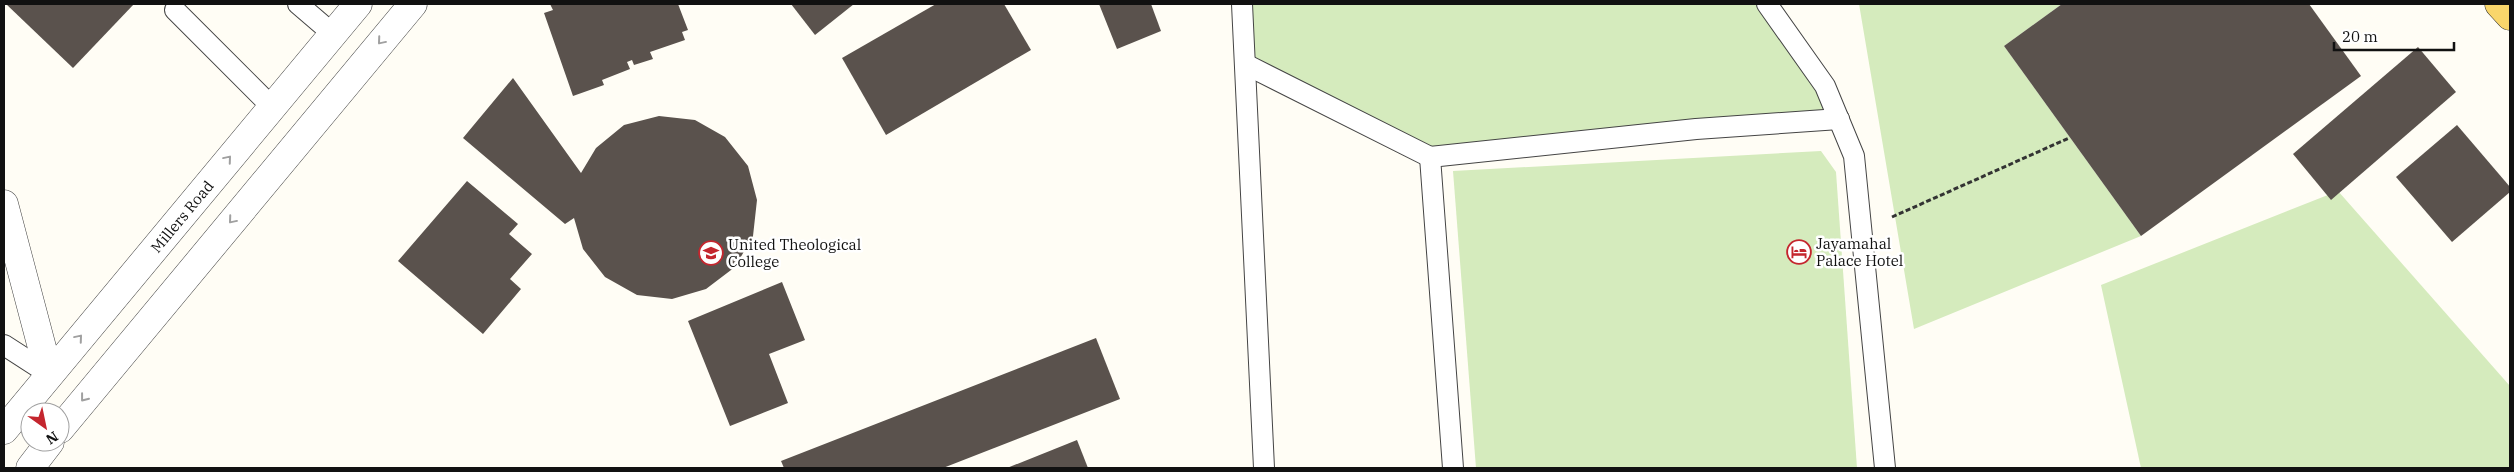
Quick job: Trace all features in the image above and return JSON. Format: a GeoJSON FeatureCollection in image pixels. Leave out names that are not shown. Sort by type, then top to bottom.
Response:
{"type":"FeatureCollection","features":[{"type":"Feature","properties":{"kind":"main road"},"geometry":{"type":"LineString","coordinates":[[2499,4],[2510,16]]}},
{"type":"Feature","properties":{"kind":"street","name":"Millers Road"},"geometry":{"type":"LineString","coordinates":[[4,430],[358,4]]}},
{"type":"Feature","properties":{"kind":"street"},"geometry":{"type":"LineString","coordinates":[[70,417],[413,4]]}},
{"type":"Feature","properties":{"kind":"street"},"geometry":{"type":"LineString","coordinates":[[4,204],[49,374]]}},
{"type":"Feature","properties":{"kind":"street"},"geometry":{"type":"LineString","coordinates":[[30,468],[42,452]]}},
{"type":"Feature","properties":{"kind":"lane"},"geometry":{"type":"LineString","coordinates":[[298,4],[333,34]]}},
{"type":"Feature","properties":{"kind":"lane"},"geometry":{"type":"LineString","coordinates":[[1242,4],[1264,468]]}},
{"type":"Feature","properties":{"kind":"lane"},"geometry":{"type":"LineString","coordinates":[[1774,6],[1825,86],[1854,156],[1885,468]]}},
{"type":"Feature","properties":{"kind":"lane"},"geometry":{"type":"LineString","coordinates":[[175,10],[272,107]]}},
{"type":"Feature","properties":{"kind":"lane"},"geometry":{"type":"LineString","coordinates":[[1245,64],[1430,157],[1696,128],[1839,120]]}},
{"type":"Feature","properties":{"kind":"lane"},"geometry":{"type":"LineString","coordinates":[[1430,157],[1453,468]]}},
{"type":"Feature","properties":{"kind":"lane"},"geometry":{"type":"LineString","coordinates":[[4,345],[49,374]]}},
{"type":"Feature","properties":{"kind":"path"},"geometry":{"type":"LineString","coordinates":[[1862,231],[2069,138]]}},
{"type":"Feature","properties":{"kind":"green space"},"geometry":{"type":"Polygon","coordinates":[[[1249,4],[1760,4],[1835,117],[1431,150],[1252,60],[1249,4]]]}},
{"type":"Feature","properties":{"kind":"green space"},"geometry":{"type":"Polygon","coordinates":[[[1859,4],[2062,4],[2004,46],[2141,236],[1914,329],[1859,4]]]}},
{"type":"Feature","properties":{"kind":"green space"},"geometry":{"type":"Polygon","coordinates":[[[1821,151],[1836,172],[1857,468],[1476,468],[1453,171],[1821,151]]]}},
{"type":"Feature","properties":{"kind":"green space"},"geometry":{"type":"Polygon","coordinates":[[[2338,191],[2510,386],[2510,468],[2141,468],[2101,285],[2338,191]]]}},
{"type":"Feature","properties":{"kind":"building"},"geometry":{"type":"Polygon","coordinates":[[[6,4],[134,4],[73,68],[6,4]]]}},
{"type":"Feature","properties":{"kind":"building"},"geometry":{"type":"Polygon","coordinates":[[[550,4],[678,4],[688,30],[682,32],[685,40],[650,52],[653,59],[634,65],[632,60],[627,62],[630,69],[602,80],[604,85],[573,96],[544,13],[553,10],[550,4]]]}},
{"type":"Feature","properties":{"kind":"building"},"geometry":{"type":"Polygon","coordinates":[[[791,4],[854,4],[815,35],[791,4]]]}},
{"type":"Feature","properties":{"kind":"building"},"geometry":{"type":"Polygon","coordinates":[[[936,4],[1004,4],[1031,50],[886,135],[842,58],[936,4]]]}},
{"type":"Feature","properties":{"kind":"building"},"geometry":{"type":"Polygon","coordinates":[[[1099,4],[1151,4],[1161,31],[1117,49],[1099,4]]]}},
{"type":"Feature","properties":{"kind":"building"},"geometry":{"type":"Polygon","coordinates":[[[2062,4],[2309,4],[2361,76],[2141,236],[2004,46],[2062,4]]]}},
{"type":"Feature","properties":{"kind":"building"},"geometry":{"type":"Polygon","coordinates":[[[2418,47],[2456,92],[2331,200],[2293,154],[2418,47]]]}},
{"type":"Feature","properties":{"kind":"building"},"geometry":{"type":"Polygon","coordinates":[[[513,78],[581,173],[596,148],[624,125],[659,116],[695,120],[725,137],[748,166],[757,200],[753,236],[735,267],[706,289],[672,299],[637,295],[605,277],[583,249],[574,218],[565,224],[463,138],[513,78]]]}},
{"type":"Feature","properties":{"kind":"building"},"geometry":{"type":"Polygon","coordinates":[[[2457,125],[2510,187],[2510,192],[2452,242],[2396,177],[2457,125]]]}},
{"type":"Feature","properties":{"kind":"building"},"geometry":{"type":"Polygon","coordinates":[[[467,181],[518,224],[509,234],[532,254],[510,279],[521,289],[483,334],[398,261],[467,181]]]}},
{"type":"Feature","properties":{"kind":"building"},"geometry":{"type":"Polygon","coordinates":[[[782,282],[805,340],[769,354],[788,403],[730,426],[688,321],[782,282]]]}},
{"type":"Feature","properties":{"kind":"building"},"geometry":{"type":"Polygon","coordinates":[[[1096,338],[1120,399],[943,468],[784,468],[781,461],[1096,338]]]}},
{"type":"Feature","properties":{"kind":"building"},"geometry":{"type":"Polygon","coordinates":[[[1077,440],[1088,468],[1007,468],[1077,440]]]}},
{"type":"Feature","properties":{"kind":"place","name":"Jayamahal Palace Hotel"},"geometry":{"type":"Point","coordinates":[1799,252]}},
{"type":"Feature","properties":{"kind":"place","name":"United Theological College"},"geometry":{"type":"Point","coordinates":[711,253]}}]}
